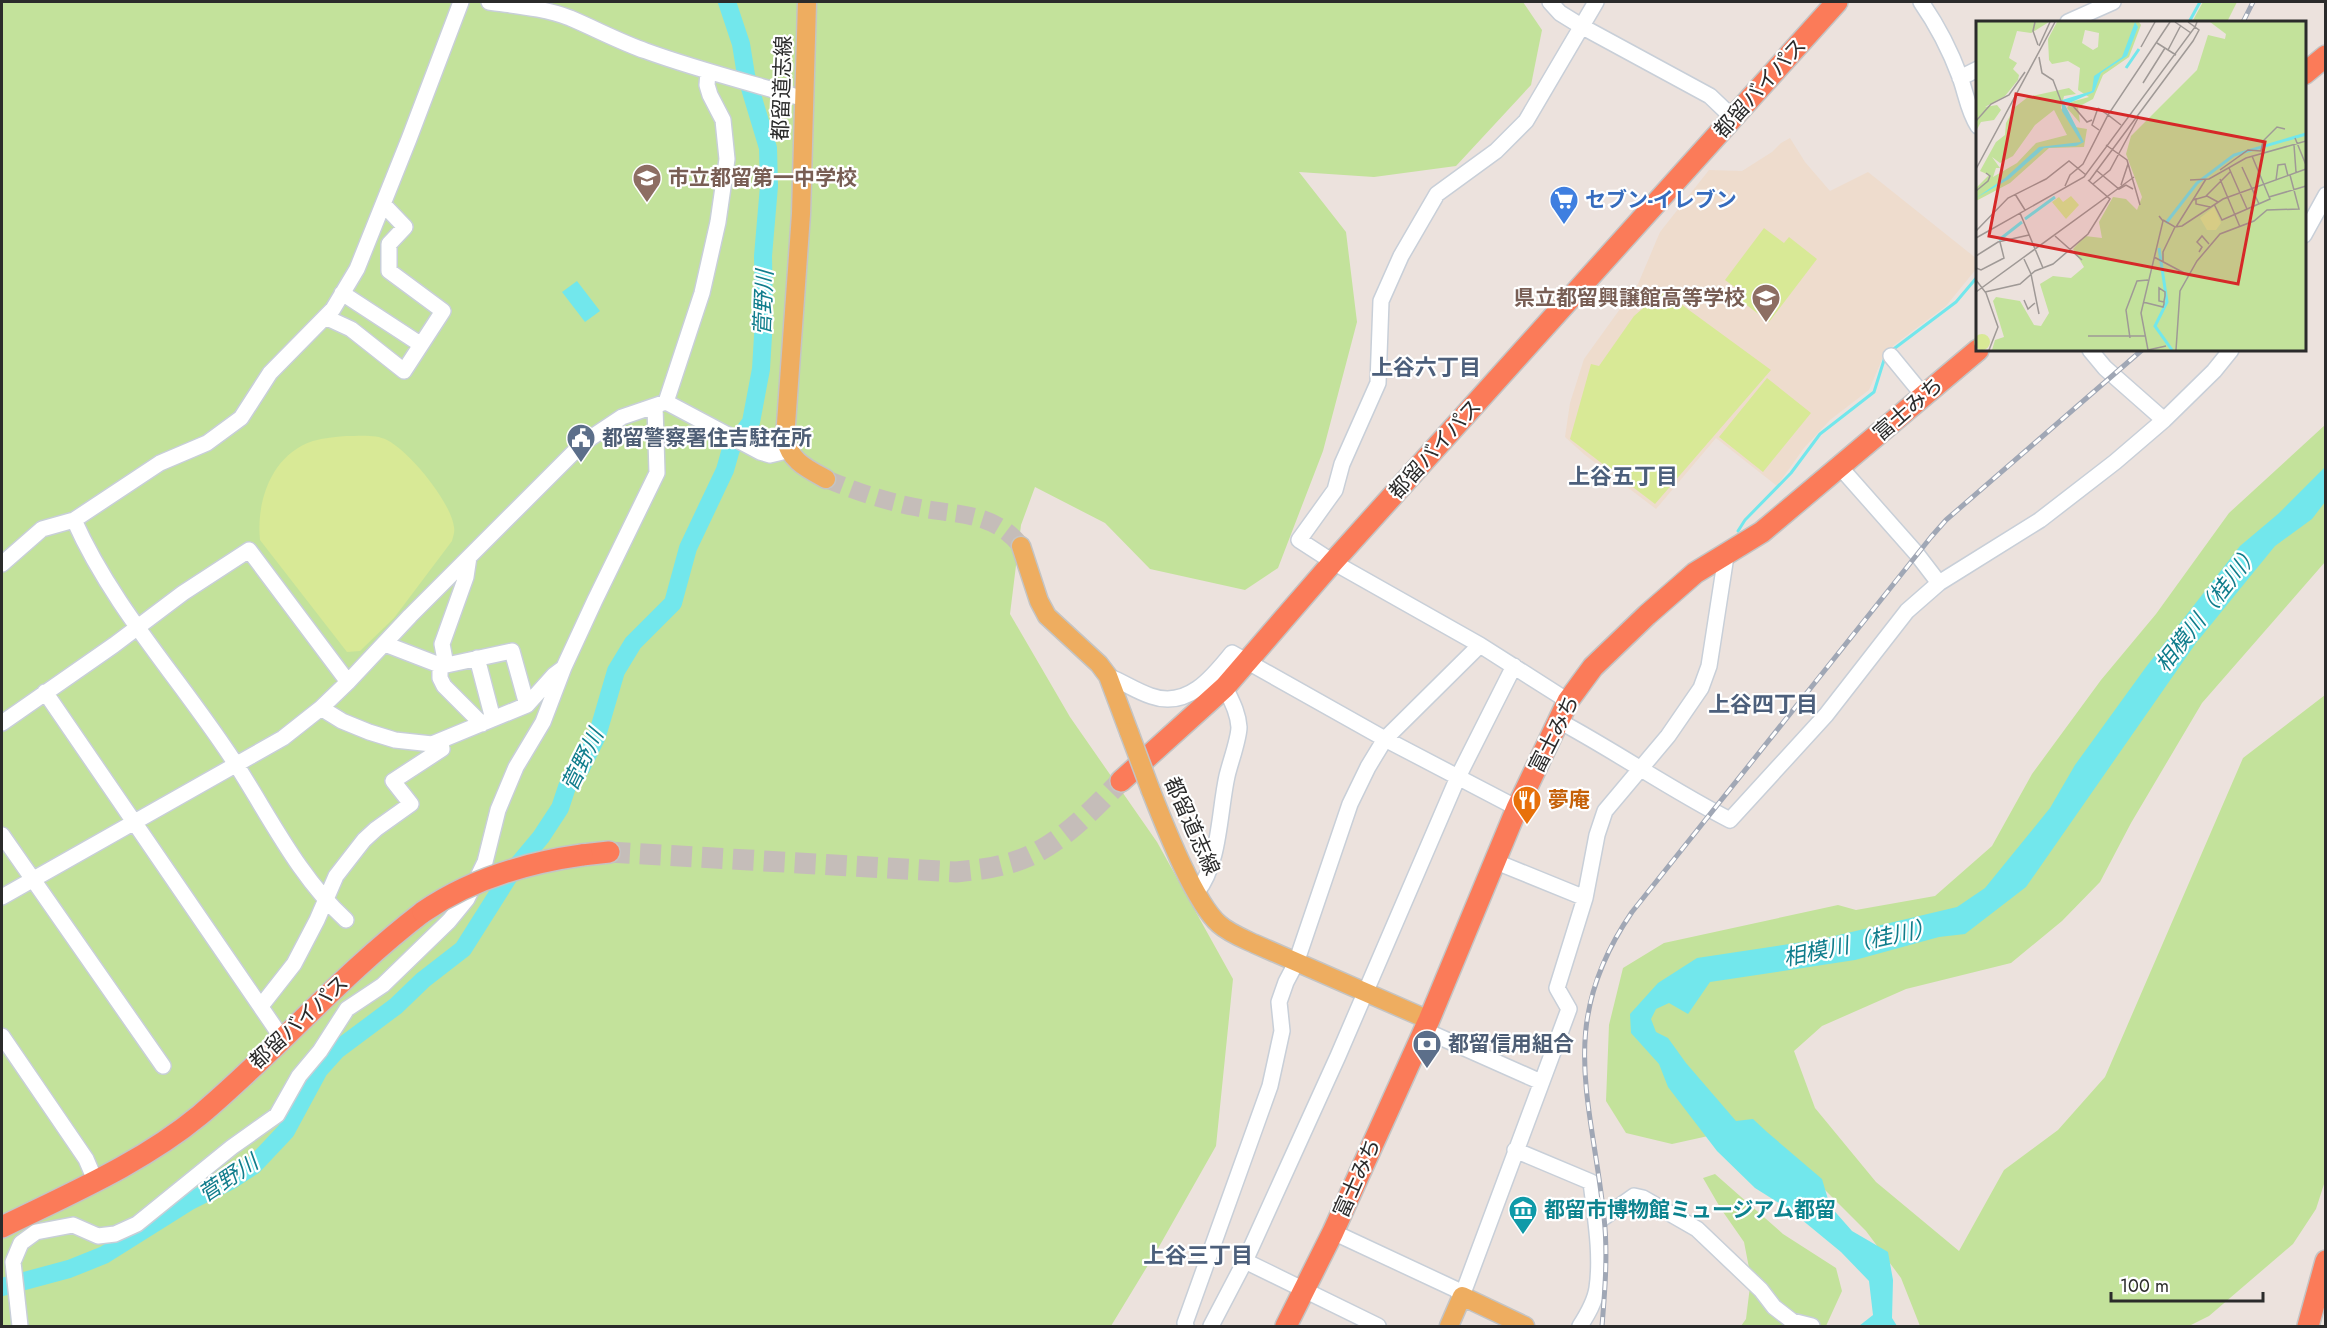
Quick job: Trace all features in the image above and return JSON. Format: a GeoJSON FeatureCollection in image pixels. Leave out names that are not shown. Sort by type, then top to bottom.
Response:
{"type":"FeatureCollection","features":[{"type":"Feature","properties":{"kind":"highway","name":"都留バイパス"},"geometry":{"type":"LineString","coordinates":[[1120,781],[1225,687],[1249,661],[1333,562],[1837,2]]}},
{"type":"Feature","properties":{"kind":"highway"},"geometry":{"type":"LineString","coordinates":[[2306,72],[2325,56]]}},
{"type":"Feature","properties":{"kind":"highway","name":"富士みち"},"geometry":{"type":"LineString","coordinates":[[1286,1326],[1333,1232],[1426,1025],[1494,861],[1568,701],[1593,667],[1695,573],[1762,532],[1977,351]]}},
{"type":"Feature","properties":{"kind":"highway","name":"都留バイパス"},"geometry":{"type":"LineString","coordinates":[[2,1227],[147,1152],[199,1116],[369,956],[423,912],[439,902],[486,878],[534,863],[609,852]]}},
{"type":"Feature","properties":{"kind":"highway"},"geometry":{"type":"LineString","coordinates":[[2308,1326],[2325,1261]]}},
{"type":"Feature","properties":{"kind":"main road","name":"都留道志線"},"geometry":{"type":"LineString","coordinates":[[787,451],[784,438],[801,214],[807,2]]}},
{"type":"Feature","properties":{"kind":"main road"},"geometry":{"type":"LineString","coordinates":[[787,451],[801,464],[826,478]]}},
{"type":"Feature","properties":{"kind":"main road","name":"都留道志線"},"geometry":{"type":"LineString","coordinates":[[1021,546],[1039,601],[1047,616],[1099,664],[1108,676],[1151,791],[1181,862],[1216,922],[1296,963],[1365,993],[1426,1025]]}},
{"type":"Feature","properties":{"kind":"main road"},"geometry":{"type":"LineString","coordinates":[[1449,1326],[1462,1296],[1525,1326]]}},
{"type":"Feature","properties":{"kind":"street"},"geometry":{"type":"LineString","coordinates":[[2,564],[42,529],[74,520],[160,463],[207,443],[241,418],[270,374],[333,309],[357,269],[461,2]]}},
{"type":"Feature","properties":{"kind":"street"},"geometry":{"type":"LineString","coordinates":[[489,2],[537,9],[569,18],[617,41],[714,73],[805,99]]}},
{"type":"Feature","properties":{"kind":"street"},"geometry":{"type":"LineString","coordinates":[[1550,2],[1560,14],[1710,96],[1732,117]]}},
{"type":"Feature","properties":{"kind":"street"},"geometry":{"type":"LineString","coordinates":[[1568,701],[1480,645],[1333,562],[1299,540],[1335,489],[1342,464],[1378,383],[1381,302],[1401,256],[1437,194],[1496,151],[1526,121],[1596,2]]}},
{"type":"Feature","properties":{"kind":"street"},"geometry":{"type":"LineString","coordinates":[[1921,2],[1941,35],[1960,78],[1976,124]]}},
{"type":"Feature","properties":{"kind":"street"},"geometry":{"type":"LineString","coordinates":[[2070,21],[2113,2]]}},
{"type":"Feature","properties":{"kind":"street"},"geometry":{"type":"LineString","coordinates":[[1960,78],[1976,70]]}},
{"type":"Feature","properties":{"kind":"street"},"geometry":{"type":"LineString","coordinates":[[20,1326],[13,1262],[17,1249],[29,1235],[73,1225],[98,1236],[115,1234],[137,1224],[232,1147],[277,1114],[299,1076],[320,1051],[347,1009],[383,985],[449,921],[467,898],[485,862],[498,810],[516,767],[543,722],[564,667],[657,473],[654,406],[702,293],[718,222],[725,169],[726,132],[707,85],[714,73]]}},
{"type":"Feature","properties":{"kind":"street"},"geometry":{"type":"LineString","coordinates":[[2306,231],[2325,195]]}},
{"type":"Feature","properties":{"kind":"street"},"geometry":{"type":"LineString","coordinates":[[325,317],[351,329],[404,371],[443,311],[389,271],[389,244],[405,227],[383,204]]}},
{"type":"Feature","properties":{"kind":"street"},"geometry":{"type":"LineString","coordinates":[[342,293],[420,344]]}},
{"type":"Feature","properties":{"kind":"street"},"geometry":{"type":"LineString","coordinates":[[351,329],[367,309]]}},
{"type":"Feature","properties":{"kind":"street"},"geometry":{"type":"LineString","coordinates":[[2091,351],[2105,368],[2164,420]]}},
{"type":"Feature","properties":{"kind":"street"},"geometry":{"type":"LineString","coordinates":[[1559,721],[1730,820],[1826,715],[1907,611],[1939,583],[2040,520],[2115,462],[2164,420],[2214,371],[2230,351]]}},
{"type":"Feature","properties":{"kind":"street"},"geometry":{"type":"LineString","coordinates":[[1891,356],[1923,395]]}},
{"type":"Feature","properties":{"kind":"street"},"geometry":{"type":"LineString","coordinates":[[2,897],[283,738],[321,708],[348,682],[583,443],[622,417],[654,406],[760,452],[770,455],[787,451]]}},
{"type":"Feature","properties":{"kind":"street"},"geometry":{"type":"LineString","coordinates":[[1840,467],[1939,583]]}},
{"type":"Feature","properties":{"kind":"street"},"geometry":{"type":"LineString","coordinates":[[74,520],[89,552],[137,626],[236,765],[279,837],[324,900],[346,920]]}},
{"type":"Feature","properties":{"kind":"street"},"geometry":{"type":"LineString","coordinates":[[2,723],[114,645],[183,593],[249,550],[348,682]]}},
{"type":"Feature","properties":{"kind":"street"},"geometry":{"type":"LineString","coordinates":[[1333,1232],[1455,1289],[1462,1296],[1569,1010],[1557,988],[1585,898],[1605,811],[1641,770],[1701,688],[1709,666],[1726,556]]}},
{"type":"Feature","properties":{"kind":"street"},"geometry":{"type":"LineString","coordinates":[[469,557],[466,576],[442,644],[443,665],[440,678],[444,686],[488,721]]}},
{"type":"Feature","properties":{"kind":"street"},"geometry":{"type":"LineString","coordinates":[[385,644],[443,665],[512,651],[527,705]]}},
{"type":"Feature","properties":{"kind":"street"},"geometry":{"type":"LineString","coordinates":[[1186,1326],[1185,1323],[1270,1086],[1282,1031],[1279,1002],[1296,963],[1350,804],[1385,739],[1480,645]]}},
{"type":"Feature","properties":{"kind":"street"},"geometry":{"type":"LineString","coordinates":[[1108,676],[1150,696],[1166,700],[1176,699],[1199,688],[1211,679],[1232,653],[1385,739],[1518,808]]}},
{"type":"Feature","properties":{"kind":"street"},"geometry":{"type":"LineString","coordinates":[[477,658],[488,721]]}},
{"type":"Feature","properties":{"kind":"street"},"geometry":{"type":"LineString","coordinates":[[1211,1326],[1245,1261],[1365,993],[1458,777],[1514,666]]}},
{"type":"Feature","properties":{"kind":"street"},"geometry":{"type":"LineString","coordinates":[[321,708],[342,721],[395,740],[432,744],[527,705],[564,667]]}},
{"type":"Feature","properties":{"kind":"street"},"geometry":{"type":"LineString","coordinates":[[1197,892],[1207,878],[1212,860],[1223,791],[1238,733],[1236,711],[1225,687]]}},
{"type":"Feature","properties":{"kind":"street"},"geometry":{"type":"LineString","coordinates":[[45,692],[282,1038]]}},
{"type":"Feature","properties":{"kind":"street"},"geometry":{"type":"LineString","coordinates":[[261,1006],[294,964],[336,876],[364,840],[411,804],[393,781],[442,749],[441,741]]}},
{"type":"Feature","properties":{"kind":"street"},"geometry":{"type":"LineString","coordinates":[[2,835],[163,1066]]}},
{"type":"Feature","properties":{"kind":"street"},"geometry":{"type":"LineString","coordinates":[[1494,861],[1585,898]]}},
{"type":"Feature","properties":{"kind":"street"},"geometry":{"type":"LineString","coordinates":[[1426,1025],[1541,1082]]}},
{"type":"Feature","properties":{"kind":"street"},"geometry":{"type":"LineString","coordinates":[[2,1036],[86,1159],[95,1180]]}},
{"type":"Feature","properties":{"kind":"street"},"geometry":{"type":"LineString","coordinates":[[1515,1150],[1591,1182],[1596,1223],[1597,1290],[1591,1308],[1580,1326]]}},
{"type":"Feature","properties":{"kind":"street"},"geometry":{"type":"LineString","coordinates":[[1596,1223],[1634,1196],[1643,1198],[1697,1228],[1761,1290],[1774,1307],[1792,1321],[1812,1326]]}},
{"type":"Feature","properties":{"kind":"street"},"geometry":{"type":"LineString","coordinates":[[1245,1261],[1378,1326]]}},
{"type":"Feature","properties":{"kind":"shaded area","name":"県立都留興譲館高等学校"},"geometry":{"type":"Polygon","coordinates":[[[1790,138],[1805,162],[1830,191],[1868,172],[1976,258],[1976,269],[1946,306],[1894,345],[1883,357],[1869,390],[1830,420],[1804,448],[1777,486],[1716,438],[1656,509],[1565,437],[1570,403],[1584,359],[1638,284],[1660,232],[1709,170],[1742,171],[1772,152],[1790,138]]]}},
{"type":"Feature","properties":{"kind":"green space"},"geometry":{"type":"Polygon","coordinates":[[[2,2],[1523,2],[1542,30],[1531,85],[1456,166],[1374,177],[1299,172],[1346,232],[1357,322],[1323,451],[1278,568],[1245,590],[1150,569],[1105,523],[1035,487],[1021,525],[1010,614],[1070,717],[1157,842],[1233,979],[1216,1146],[1111,1326],[2,1326],[2,2]]]}},
{"type":"Feature","properties":{"kind":"green space"},"geometry":{"type":"Polygon","coordinates":[[[2203,2],[2237,2],[2228,21],[2193,21],[2203,2]]]}},
{"type":"Feature","properties":{"kind":"green space"},"geometry":{"type":"Polygon","coordinates":[[[1764,228],[1784,243],[1789,237],[1817,259],[1769,322],[1736,297],[1740,291],[1725,280],[1764,228]]]}},
{"type":"Feature","properties":{"kind":"green space"},"geometry":{"type":"Polygon","coordinates":[[[1663,291],[1771,370],[1655,504],[1570,439],[1591,364],[1599,366],[1634,316],[1663,291]]]}},
{"type":"Feature","properties":{"kind":"green space"},"geometry":{"type":"Polygon","coordinates":[[[1767,378],[1811,413],[1763,472],[1719,437],[1767,378]]]}},
{"type":"Feature","properties":{"kind":"green space"},"geometry":{"type":"Polygon","coordinates":[[[2325,425],[2325,562],[2202,703],[2131,823],[2100,882],[2062,921],[2011,963],[1906,989],[1822,1026],[1794,1051],[1815,1108],[1876,1182],[1959,1251],[2004,1170],[2058,1130],[2105,1077],[2243,758],[2325,695],[2325,1181],[2316,1209],[2293,1244],[2209,1316],[2189,1326],[1920,1326],[1901,1278],[1866,1231],[1798,1163],[1740,1129],[1672,1144],[1626,1133],[1606,1101],[1609,1025],[1623,968],[1664,943],[1838,905],[1856,910],[1935,896],[1992,846],[2032,774],[2101,680],[2156,614],[2229,513],[2325,425]]]}},
{"type":"Feature","properties":{"kind":"green space"},"geometry":{"type":"Polygon","coordinates":[[[346,436],[378,437],[387,440],[407,455],[438,492],[446,505],[454,529],[452,541],[394,618],[360,651],[347,652],[260,540],[259,525],[264,495],[277,468],[287,456],[313,441],[346,436]]]}},
{"type":"Feature","properties":{"kind":"green space"},"geometry":{"type":"Polygon","coordinates":[[[1715,1174],[1783,1234],[1836,1268],[1842,1291],[1826,1326],[1741,1326],[1746,1319],[1751,1278],[1744,1242],[1703,1178],[1715,1174]]]}},
{"type":"Feature","properties":{"kind":"water"},"geometry":{"type":"Polygon","coordinates":[[[577,281],[600,311],[585,322],[562,292],[577,281]]]}},
{"type":"Feature","properties":{"kind":"water","name":"相模川（桂川）"},"geometry":{"type":"Polygon","coordinates":[[[2325,467],[2325,502],[2312,519],[2275,546],[2196,643],[2026,887],[1965,934],[1939,937],[1855,960],[1710,982],[1688,1014],[1669,1003],[1656,1009],[1651,1019],[1656,1032],[1668,1038],[1686,1063],[1736,1121],[1753,1119],[1822,1179],[1830,1206],[1852,1231],[1888,1252],[1893,1280],[1892,1318],[1897,1326],[1859,1326],[1873,1315],[1869,1281],[1841,1252],[1790,1210],[1755,1188],[1717,1151],[1668,1087],[1659,1064],[1631,1033],[1630,1014],[1658,983],[1697,958],[1822,939],[1957,907],[1985,888],[2050,808],[2075,765],[2146,667],[2240,546],[2278,514],[2325,467]]]}},
{"type":"Feature","properties":{"kind":"waterway","name":"菅野川"},"geometry":{"type":"LineString","coordinates":[[2,1287],[69,1269],[104,1255],[190,1201],[230,1181],[253,1166],[286,1131],[319,1070],[337,1050],[396,1006],[423,980],[463,949],[511,873],[541,837],[560,808],[567,787],[581,768],[597,736],[616,671],[633,643],[673,603],[688,548],[725,470],[731,449],[751,422],[761,369],[764,319],[763,256],[769,186],[768,148],[746,75],[741,44],[727,2]]}},
{"type":"Feature","properties":{"kind":"waterway"},"geometry":{"type":"LineString","coordinates":[[2190,21],[2200,2]]}},
{"type":"Feature","properties":{"kind":"waterway"},"geometry":{"type":"LineString","coordinates":[[1891,351],[1956,302],[1976,278]]}},
{"type":"Feature","properties":{"kind":"waterway"},"geometry":{"type":"LineString","coordinates":[[1738,531],[1745,520],[1791,473],[1820,434],[1874,392],[1887,356]]}},
{"type":"Feature","properties":{"kind":"tunnel"},"geometry":{"type":"LineString","coordinates":[[826,479],[892,502],[986,520],[1010,534],[1021,546]]}},
{"type":"Feature","properties":{"kind":"tunnel"},"geometry":{"type":"LineString","coordinates":[[609,852],[956,872],[981,869],[1023,859],[1054,842],[1083,819],[1121,781]]}},
{"type":"Feature","properties":{"kind":"railway"},"geometry":{"type":"LineString","coordinates":[[2244,21],[2253,2]]}},
{"type":"Feature","properties":{"kind":"railway"},"geometry":{"type":"LineString","coordinates":[[1602,1326],[1606,1244],[1587,1097],[1585,1061],[1586,1025],[1594,989],[1608,952],[1632,912],[1946,520],[2141,351]]}},
{"type":"Feature","properties":{"kind":"place","name":"市立都留第一中学校"},"geometry":{"type":"Point","coordinates":[647,204]}},
{"type":"Feature","properties":{"kind":"place","name":"セブン-イレブン"},"geometry":{"type":"Point","coordinates":[1564,226]}},
{"type":"Feature","properties":{"kind":"place","name":"県立都留興譲館高等学校"},"geometry":{"type":"Point","coordinates":[1766,324]}},
{"type":"Feature","properties":{"kind":"place","name":"都留警察署住吉駐在所"},"geometry":{"type":"Point","coordinates":[581,464]}},
{"type":"Feature","properties":{"kind":"place","name":"夢庵"},"geometry":{"type":"Point","coordinates":[1527,826]}},
{"type":"Feature","properties":{"kind":"place","name":"都留信用組合"},"geometry":{"type":"Point","coordinates":[1427,1070]}},
{"type":"Feature","properties":{"kind":"place","name":"都留市博物館ミュージアム都留"},"geometry":{"type":"Point","coordinates":[1523,1236]}},
{"type":"Feature","properties":{"kind":"district","name":"上谷六丁目"},"geometry":{"type":"Point","coordinates":[1426,367]}},
{"type":"Feature","properties":{"kind":"district","name":"上谷五丁目"},"geometry":{"type":"Point","coordinates":[1623,476]}},
{"type":"Feature","properties":{"kind":"district","name":"上谷四丁目"},"geometry":{"type":"Point","coordinates":[1763,704]}},
{"type":"Feature","properties":{"kind":"district","name":"上谷三丁目"},"geometry":{"type":"Point","coordinates":[1198,1255]}}]}
